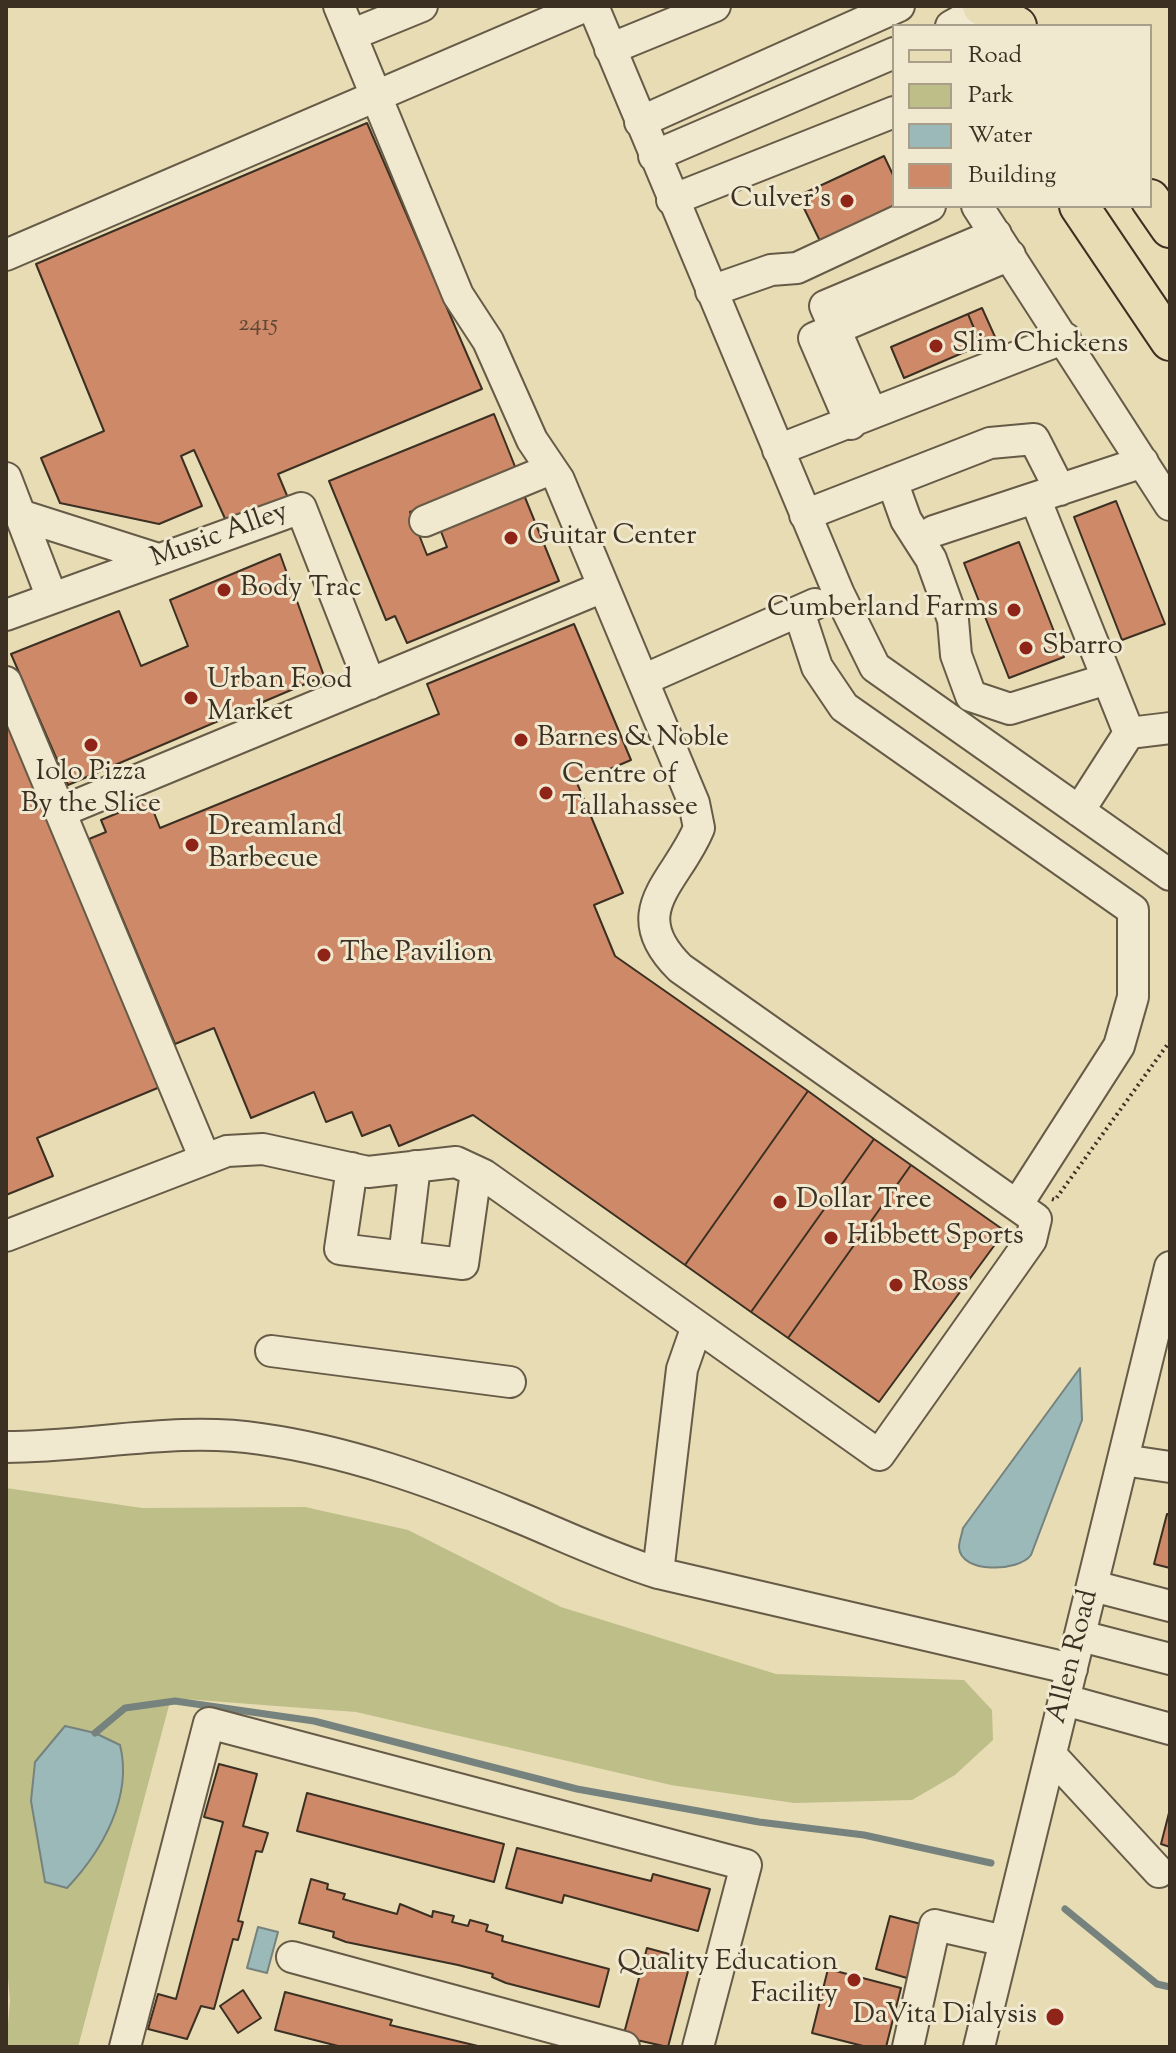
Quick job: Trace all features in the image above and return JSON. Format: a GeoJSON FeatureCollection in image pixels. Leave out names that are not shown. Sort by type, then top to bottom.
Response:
{"type":"FeatureCollection","features":[{"type":"Feature","properties":{"kind":"main road"},"geometry":{"type":"LineString","coordinates":[[978,15],[1010,24]]}},
{"type":"Feature","properties":{"kind":"main road"},"geometry":{"type":"LineString","coordinates":[[1152,202],[1170,228]]}},
{"type":"Feature","properties":{"kind":"main road"},"geometry":{"type":"LineString","coordinates":[[1080,208],[1170,341]]}},
{"type":"Feature","properties":{"kind":"street"},"geometry":{"type":"LineString","coordinates":[[6,1236],[227,1151],[263,1149],[368,1172],[456,1162],[476,1172],[879,1455],[1031,1240],[1036,1219],[1020,1201],[668,956],[655,930],[653,914],[661,891],[695,838],[698,815],[551,469],[531,437],[488,341],[458,295],[339,6]]}},
{"type":"Feature","properties":{"kind":"street"},"geometry":{"type":"LineString","coordinates":[[6,255],[586,6]]}},
{"type":"Feature","properties":{"kind":"street"},"geometry":{"type":"LineString","coordinates":[[593,6],[805,515],[875,667],[1170,875]]}},
{"type":"Feature","properties":{"kind":"street"},"geometry":{"type":"LineString","coordinates":[[610,49],[715,6]]}},
{"type":"Feature","properties":{"kind":"street"},"geometry":{"type":"LineString","coordinates":[[640,122],[899,6]]}},
{"type":"Feature","properties":{"kind":"street"},"geometry":{"type":"LineString","coordinates":[[351,35],[414,8]]}},
{"type":"Feature","properties":{"kind":"street"},"geometry":{"type":"LineString","coordinates":[[654,156],[892,54]]}},
{"type":"Feature","properties":{"kind":"street"},"geometry":{"type":"LineString","coordinates":[[672,200],[892,113]]}},
{"type":"Feature","properties":{"kind":"street"},"geometry":{"type":"LineString","coordinates":[[1152,197],[1170,183]]}},
{"type":"Feature","properties":{"kind":"street"},"geometry":{"type":"LineString","coordinates":[[711,291],[771,270],[797,268],[926,208]]}},
{"type":"Feature","properties":{"kind":"street"},"geometry":{"type":"LineString","coordinates":[[978,208],[1170,505]]}},
{"type":"Feature","properties":{"kind":"street"},"geometry":{"type":"LineString","coordinates":[[860,415],[814,338],[1003,245]]}},
{"type":"Feature","properties":{"kind":"street"},"geometry":{"type":"LineString","coordinates":[[778,450],[860,415],[1065,338]]}},
{"type":"Feature","properties":{"kind":"street"},"geometry":{"type":"LineString","coordinates":[[805,515],[990,443],[1034,439],[1048,494],[1107,679],[1129,733]]}},
{"type":"Feature","properties":{"kind":"street"},"geometry":{"type":"LineString","coordinates":[[934,531],[1143,462]]}},
{"type":"Feature","properties":{"kind":"street"},"geometry":{"type":"LineString","coordinates":[[425,521],[551,469]]}},
{"type":"Feature","properties":{"kind":"street"},"geometry":{"type":"LineString","coordinates":[[892,481],[906,520],[931,559],[953,620],[956,655],[971,696],[1010,709],[1107,679]]}},
{"type":"Feature","properties":{"kind":"street"},"geometry":{"type":"LineString","coordinates":[[12,501],[158,559]]}},
{"type":"Feature","properties":{"kind":"street"},"geometry":{"type":"LineString","coordinates":[[12,501],[52,598]]}},
{"type":"Feature","properties":{"kind":"street","name":"Music Alley"},"geometry":{"type":"LineString","coordinates":[[6,615],[301,508],[370,684]]}},
{"type":"Feature","properties":{"kind":"street"},"geometry":{"type":"LineString","coordinates":[[60,812],[603,587]]}},
{"type":"Feature","properties":{"kind":"street"},"geometry":{"type":"LineString","coordinates":[[643,680],[839,594]]}},
{"type":"Feature","properties":{"kind":"street"},"geometry":{"type":"LineString","coordinates":[[799,612],[817,667],[844,707],[1133,910],[1133,997],[1119,1046],[1020,1201]]}},
{"type":"Feature","properties":{"kind":"street"},"geometry":{"type":"LineString","coordinates":[[6,682],[205,1159]]}},
{"type":"Feature","properties":{"kind":"street"},"geometry":{"type":"LineString","coordinates":[[1129,733],[1170,728]]}},
{"type":"Feature","properties":{"kind":"street"},"geometry":{"type":"LineString","coordinates":[[1079,811],[1129,733]]}},
{"type":"Feature","properties":{"kind":"street"},"geometry":{"type":"LineString","coordinates":[[976,799],[1004,758]]}},
{"type":"Feature","properties":{"kind":"street"},"geometry":{"type":"LineString","coordinates":[[404,1257],[415,1166]]}},
{"type":"Feature","properties":{"kind":"street"},"geometry":{"type":"LineString","coordinates":[[352,1168],[340,1249],[463,1264],[476,1172]]}},
{"type":"Feature","properties":{"kind":"street","name":"Allen Road"},"geometry":{"type":"LineString","coordinates":[[979,2047],[1170,1267]]}},
{"type":"Feature","properties":{"kind":"street"},"geometry":{"type":"LineString","coordinates":[[658,1573],[682,1369],[696,1329]]}},
{"type":"Feature","properties":{"kind":"street"},"geometry":{"type":"LineString","coordinates":[[271,1351],[510,1382]]}},
{"type":"Feature","properties":{"kind":"street"},"geometry":{"type":"LineString","coordinates":[[6,1447],[200,1434],[288,1444],[376,1466],[459,1493],[611,1559],[658,1573],[1072,1669]]}},
{"type":"Feature","properties":{"kind":"street"},"geometry":{"type":"LineString","coordinates":[[1123,1460],[1170,1467]]}},
{"type":"Feature","properties":{"kind":"street"},"geometry":{"type":"LineString","coordinates":[[1093,1586],[1170,1606]]}},
{"type":"Feature","properties":{"kind":"street"},"geometry":{"type":"LineString","coordinates":[[1081,1636],[1170,1659]]}},
{"type":"Feature","properties":{"kind":"street"},"geometry":{"type":"LineString","coordinates":[[1065,1700],[1170,1729]]}},
{"type":"Feature","properties":{"kind":"street"},"geometry":{"type":"LineString","coordinates":[[125,2047],[209,1723],[746,1865],[698,2047]]}},
{"type":"Feature","properties":{"kind":"street"},"geometry":{"type":"LineString","coordinates":[[1051,1755],[1159,1872]]}},
{"type":"Feature","properties":{"kind":"street"},"geometry":{"type":"LineString","coordinates":[[908,2047],[935,1925],[1005,1941]]}},
{"type":"Feature","properties":{"kind":"street"},"geometry":{"type":"LineString","coordinates":[[292,1957],[624,2047]]}},
{"type":"Feature","properties":{"kind":"path"},"geometry":{"type":"LineString","coordinates":[[1020,1201],[1055,1200],[1170,1041]]}},
{"type":"Feature","properties":{"kind":"green space"},"geometry":{"type":"Polygon","coordinates":[[[6,1488],[142,1508],[305,1507],[408,1530],[561,1607],[776,1674],[964,1680],[992,1710],[993,1740],[955,1775],[912,1800],[794,1803],[671,1785],[356,1712],[171,1698],[78,2047],[6,2047],[10,2001],[6,1955],[6,1488]]]}},
{"type":"Feature","properties":{"kind":"water"},"geometry":{"type":"Polygon","coordinates":[[[1080,1368],[1082,1420],[1031,1555],[1025,1561],[1003,1567],[991,1568],[969,1562],[962,1556],[959,1547],[963,1528],[1080,1368]]]}},
{"type":"Feature","properties":{"kind":"water"},"geometry":{"type":"Polygon","coordinates":[[[65,1726],[95,1733],[120,1745],[123,1765],[122,1784],[112,1822],[92,1857],[67,1888],[45,1882],[31,1801],[35,1762],[65,1726]]]}},
{"type":"Feature","properties":{"kind":"water"},"geometry":{"type":"Polygon","coordinates":[[[258,1927],[278,1932],[267,1973],[247,1968],[258,1927]]]}},
{"type":"Feature","properties":{"kind":"building"},"geometry":{"type":"Polygon","coordinates":[[[367,123],[482,389],[278,474],[288,498],[227,523],[194,450],[181,456],[202,506],[159,524],[60,503],[41,458],[104,431],[36,264],[367,123]]]}},
{"type":"Feature","properties":{"kind":"building","name":"Culver's"},"geometry":{"type":"Polygon","coordinates":[[[884,156],[892,173],[892,207],[820,241],[798,196],[884,156]]]}},
{"type":"Feature","properties":{"kind":"building"},"geometry":{"type":"Polygon","coordinates":[[[982,308],[996,339],[981,345],[968,314],[982,308]]]}},
{"type":"Feature","properties":{"kind":"building","name":"Slim Chickens"},"geometry":{"type":"Polygon","coordinates":[[[968,314],[981,345],[904,378],[891,347],[968,314]]]}},
{"type":"Feature","properties":{"kind":"building"},"geometry":{"type":"Polygon","coordinates":[[[494,414],[516,469],[410,512],[427,555],[447,547],[440,529],[524,495],[559,581],[407,643],[395,616],[386,620],[329,481],[494,414]]]}},
{"type":"Feature","properties":{"kind":"building"},"geometry":{"type":"Polygon","coordinates":[[[1116,501],[1165,624],[1122,640],[1074,517],[1116,501]]]}},
{"type":"Feature","properties":{"kind":"building","name":"Cumberland Farms"},"geometry":{"type":"Polygon","coordinates":[[[1019,542],[1064,657],[1009,678],[964,563],[1019,542]]]}},
{"type":"Feature","properties":{"kind":"building"},"geometry":{"type":"Polygon","coordinates":[[[280,554],[324,676],[68,785],[11,654],[119,611],[141,666],[188,646],[170,600],[280,554]]]}},
{"type":"Feature","properties":{"kind":"building"},"geometry":{"type":"Polygon","coordinates":[[[574,624],[631,760],[577,783],[623,893],[594,905],[615,956],[808,1091],[685,1265],[473,1115],[399,1146],[390,1125],[362,1136],[352,1112],[326,1122],[314,1092],[251,1118],[214,1028],[175,1044],[89,839],[106,832],[101,820],[149,800],[160,828],[439,714],[427,684],[574,624]]]}},
{"type":"Feature","properties":{"kind":"building"},"geometry":{"type":"Polygon","coordinates":[[[6,721],[160,1087],[37,1138],[53,1176],[6,1195],[6,721]]]}},
{"type":"Feature","properties":{"kind":"building","name":"Dollar Tree"},"geometry":{"type":"Polygon","coordinates":[[[808,1091],[874,1139],[751,1312],[685,1265],[808,1091]]]}},
{"type":"Feature","properties":{"kind":"building","name":"Hibbett Sports"},"geometry":{"type":"Polygon","coordinates":[[[874,1139],[911,1165],[788,1338],[751,1312],[874,1139]]]}},
{"type":"Feature","properties":{"kind":"building","name":"Ross"},"geometry":{"type":"Polygon","coordinates":[[[911,1165],[1005,1231],[879,1402],[788,1338],[911,1165]]]}},
{"type":"Feature","properties":{"kind":"building"},"geometry":{"type":"Polygon","coordinates":[[[1167,1514],[1170,1515],[1170,1568],[1154,1564],[1167,1514]]]}},
{"type":"Feature","properties":{"kind":"building"},"geometry":{"type":"Polygon","coordinates":[[[219,1764],[257,1774],[243,1826],[268,1833],[262,1852],[256,1851],[238,1921],[243,1922],[238,1940],[233,1939],[214,2009],[201,2006],[187,2039],[148,2029],[158,1994],[176,1999],[223,1822],[204,1817],[219,1764]]]}},
{"type":"Feature","properties":{"kind":"building"},"geometry":{"type":"Polygon","coordinates":[[[307,1793],[504,1844],[494,1882],[297,1831],[307,1793]]]}},
{"type":"Feature","properties":{"kind":"building"},"geometry":{"type":"Polygon","coordinates":[[[1170,1809],[1170,1847],[1161,1844],[1170,1809]]]}},
{"type":"Feature","properties":{"kind":"building"},"geometry":{"type":"Polygon","coordinates":[[[517,1848],[651,1881],[653,1874],[710,1889],[698,1931],[564,1895],[562,1903],[506,1888],[517,1848]]]}},
{"type":"Feature","properties":{"kind":"building"},"geometry":{"type":"Polygon","coordinates":[[[311,1879],[328,1884],[327,1889],[345,1894],[343,1899],[397,1914],[400,1904],[432,1917],[433,1911],[454,1916],[452,1922],[468,1926],[470,1920],[488,1925],[486,1931],[503,1936],[502,1941],[609,1969],[599,2007],[506,1983],[492,1977],[493,1974],[458,1965],[346,1942],[333,1937],[334,1932],[299,1923],[311,1879]]]}},
{"type":"Feature","properties":{"kind":"building"},"geometry":{"type":"Polygon","coordinates":[[[890,1916],[921,1924],[907,1978],[876,1969],[890,1916]]]}},
{"type":"Feature","properties":{"kind":"building"},"geometry":{"type":"Polygon","coordinates":[[[647,1948],[691,1960],[668,2047],[623,2037],[647,1948]]]}},
{"type":"Feature","properties":{"kind":"building"},"geometry":{"type":"Polygon","coordinates":[[[828,1969],[901,1988],[886,2047],[867,2047],[812,2033],[828,1969]]]}},
{"type":"Feature","properties":{"kind":"building"},"geometry":{"type":"Polygon","coordinates":[[[243,1990],[261,2018],[238,2033],[220,2006],[243,1990]]]}},
{"type":"Feature","properties":{"kind":"building"},"geometry":{"type":"Polygon","coordinates":[[[285,1992],[392,2020],[390,2025],[482,2047],[342,2047],[275,2030],[285,1992]]]}},
{"type":"Feature","properties":{"kind":"waterway"},"geometry":{"type":"LineString","coordinates":[[95,1733],[125,1708],[175,1701],[314,1721],[577,1789],[759,1822],[864,1835],[991,1863]]}},
{"type":"Feature","properties":{"kind":"waterway"},"geometry":{"type":"LineString","coordinates":[[1065,1909],[1157,1984],[1170,1987]]}},
{"type":"Feature","properties":{"kind":"place","name":"Culver's"},"geometry":{"type":"Point","coordinates":[847,201]}},
{"type":"Feature","properties":{"kind":"place","name":"Slim Chickens"},"geometry":{"type":"Point","coordinates":[936,346]}},
{"type":"Feature","properties":{"kind":"place","name":"Guitar Center"},"geometry":{"type":"Point","coordinates":[511,538]}},
{"type":"Feature","properties":{"kind":"place","name":"Body Trac"},"geometry":{"type":"Point","coordinates":[224,590]}},
{"type":"Feature","properties":{"kind":"place","name":"Cumberland Farms"},"geometry":{"type":"Point","coordinates":[1014,610]}},
{"type":"Feature","properties":{"kind":"place","name":"Sbarro"},"geometry":{"type":"Point","coordinates":[1026,648]}},
{"type":"Feature","properties":{"kind":"place","name":"Urban Food Market"},"geometry":{"type":"Point","coordinates":[191,698]}},
{"type":"Feature","properties":{"kind":"place","name":"Barnes & Noble"},"geometry":{"type":"Point","coordinates":[521,740]}},
{"type":"Feature","properties":{"kind":"place","name":"Iolo Pizza By the Slice"},"geometry":{"type":"Point","coordinates":[91,745]}},
{"type":"Feature","properties":{"kind":"place","name":"Centre of Tallahassee"},"geometry":{"type":"Point","coordinates":[546,793]}},
{"type":"Feature","properties":{"kind":"place","name":"Dreamland Barbecue"},"geometry":{"type":"Point","coordinates":[192,845]}},
{"type":"Feature","properties":{"kind":"place","name":"The Pavilion"},"geometry":{"type":"Point","coordinates":[324,955]}},
{"type":"Feature","properties":{"kind":"place","name":"Dollar Tree"},"geometry":{"type":"Point","coordinates":[780,1202]}},
{"type":"Feature","properties":{"kind":"place","name":"Hibbett Sports"},"geometry":{"type":"Point","coordinates":[831,1238]}},
{"type":"Feature","properties":{"kind":"place","name":"Ross"},"geometry":{"type":"Point","coordinates":[896,1285]}},
{"type":"Feature","properties":{"kind":"place","name":"Quality Education Facility"},"geometry":{"type":"Point","coordinates":[854,1980]}},
{"type":"Feature","properties":{"kind":"place","name":"DaVita Dialysis"},"geometry":{"type":"Point","coordinates":[1055,2017]}}]}
